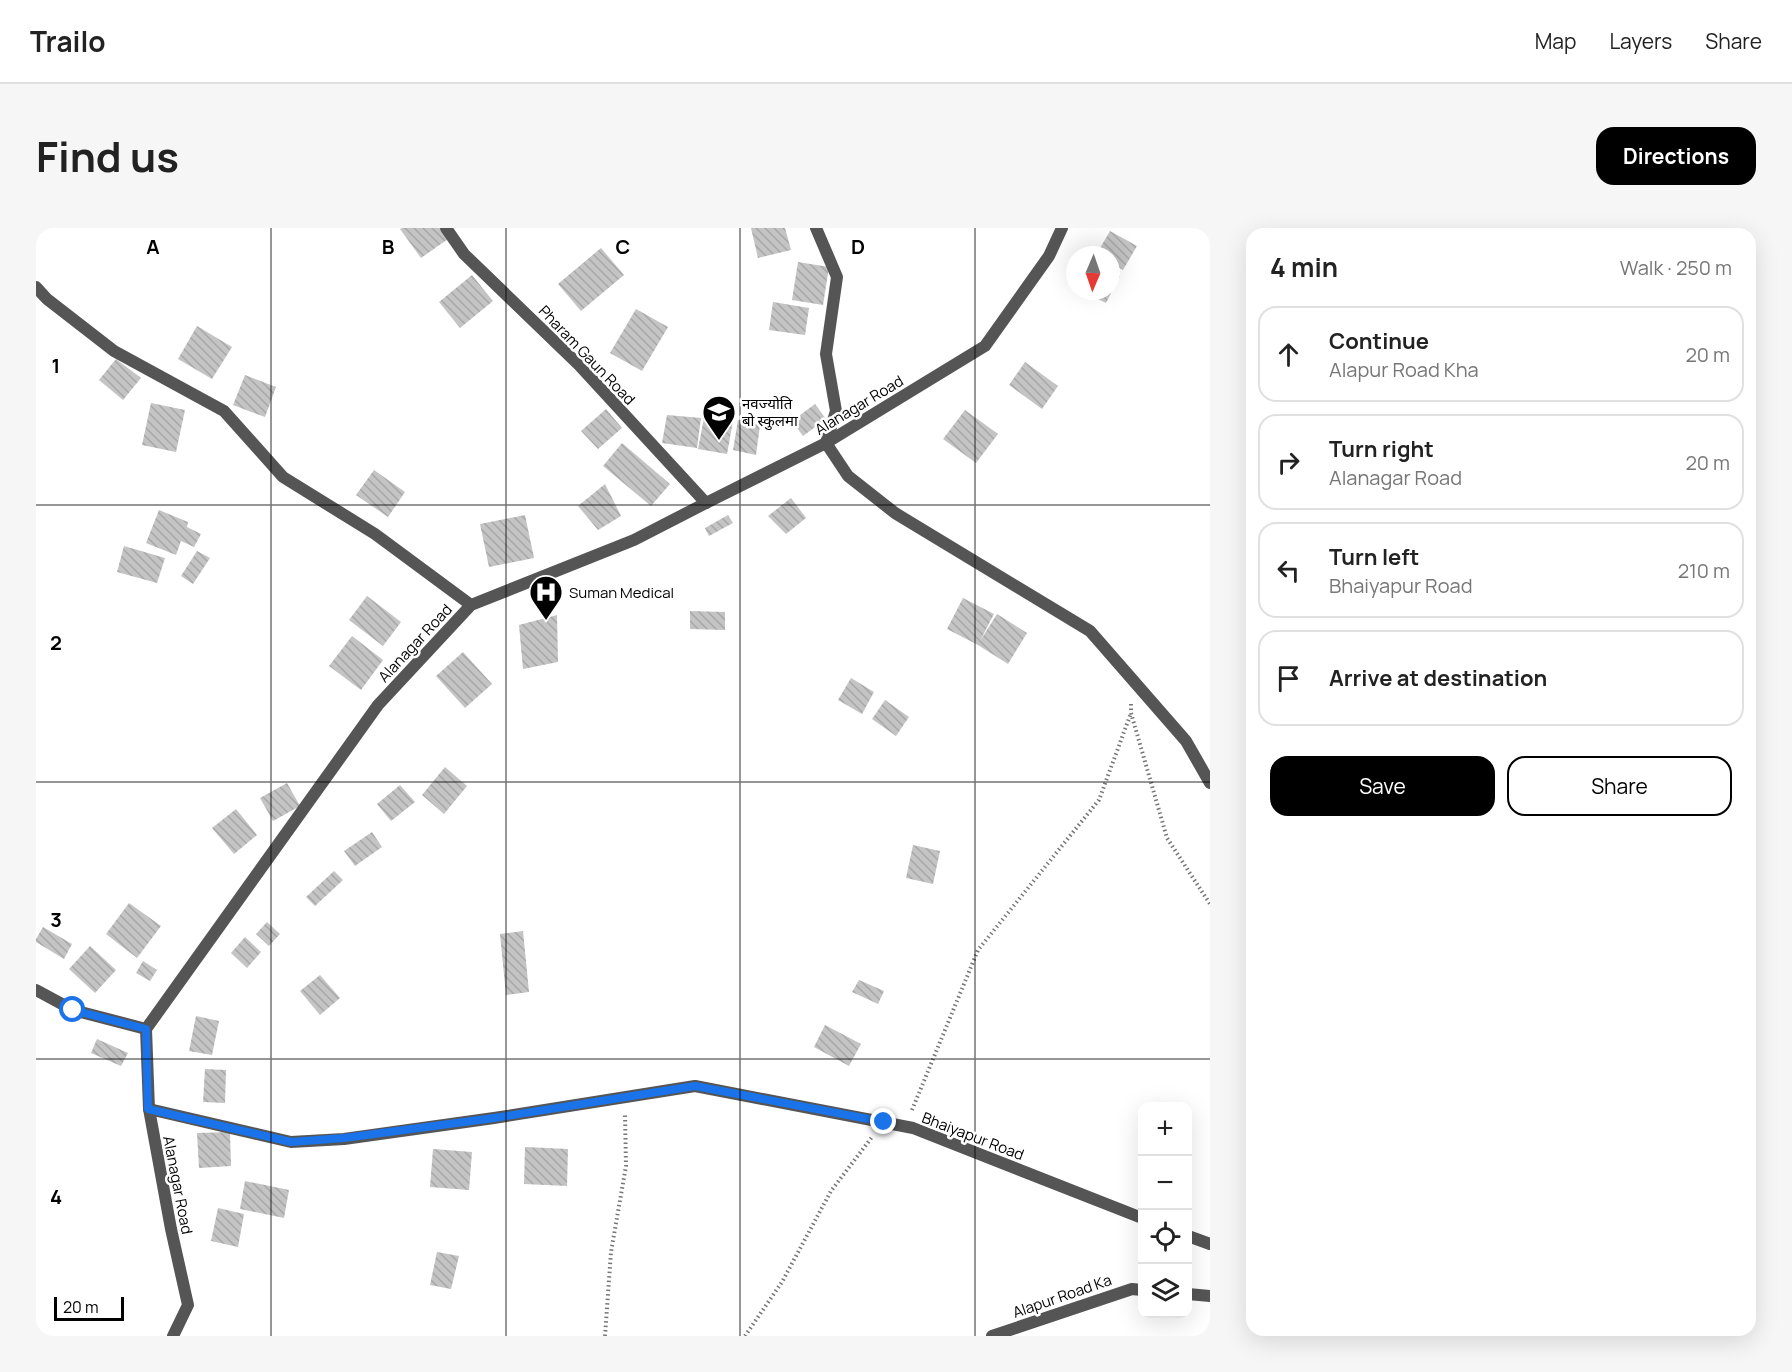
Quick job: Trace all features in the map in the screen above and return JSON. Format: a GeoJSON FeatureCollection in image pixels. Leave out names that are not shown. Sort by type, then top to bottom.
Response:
{"type":"FeatureCollection","features":[{"type":"Feature","properties":{"kind":"street","name":"Pharam Gaun Road"},"geometry":{"type":"LineString","coordinates":[[446,228],[464,254],[579,365],[706,503]]}},
{"type":"Feature","properties":{"kind":"street"},"geometry":{"type":"LineString","coordinates":[[816,228],[837,277],[826,354],[836,411],[826,443],[848,476],[895,513],[1090,631],[1186,741],[1210,783]]}},
{"type":"Feature","properties":{"kind":"street","name":"Alanagar Road"},"geometry":{"type":"LineString","coordinates":[[174,1336],[188,1305],[148,1109],[146,1029],[378,705],[471,605],[634,540],[826,443],[985,346],[1049,255],[1062,228]]}},
{"type":"Feature","properties":{"kind":"street"},"geometry":{"type":"LineString","coordinates":[[36,287],[47,299],[114,351],[224,411],[283,477],[375,534],[471,605]]}},
{"type":"Feature","properties":{"kind":"street"},"geometry":{"type":"LineString","coordinates":[[36,990],[73,1010],[146,1029]]}},
{"type":"Feature","properties":{"kind":"street","name":"Bhaiyapur Road"},"geometry":{"type":"LineString","coordinates":[[148,1109],[291,1142],[367,1136],[695,1086],[906,1126],[1138,1216]]}},
{"type":"Feature","properties":{"kind":"street"},"geometry":{"type":"LineString","coordinates":[[1192,1238],[1210,1245]]}},
{"type":"Feature","properties":{"kind":"street","name":"Alapur Road Ka"},"geometry":{"type":"LineString","coordinates":[[992,1336],[1132,1289],[1138,1290]]}},
{"type":"Feature","properties":{"kind":"street"},"geometry":{"type":"LineString","coordinates":[[1192,1294],[1210,1296]]}},
{"type":"Feature","properties":{"kind":"path"},"geometry":{"type":"LineString","coordinates":[[1128,674],[1131,713],[1167,838],[1210,904]]}},
{"type":"Feature","properties":{"kind":"path"},"geometry":{"type":"LineString","coordinates":[[906,1126],[978,950],[1098,801],[1131,713]]}},
{"type":"Feature","properties":{"kind":"path"},"geometry":{"type":"LineString","coordinates":[[604,1336],[611,1252],[626,1166],[624,1097]]}},
{"type":"Feature","properties":{"kind":"path"},"geometry":{"type":"LineString","coordinates":[[746,1336],[782,1282],[831,1191],[884,1122]]}},
{"type":"Feature","properties":{"kind":"building"},"geometry":{"type":"Polygon","coordinates":[[[440,228],[448,239],[421,258],[400,229],[440,228]]]}},
{"type":"Feature","properties":{"kind":"building"},"geometry":{"type":"Polygon","coordinates":[[[751,228],[785,228],[791,250],[758,258],[751,228]]]}},
{"type":"Feature","properties":{"kind":"building"},"geometry":{"type":"Polygon","coordinates":[[[1110,231],[1137,246],[1123,270],[1120,268],[1120,246],[1101,246],[1110,231]]]}},
{"type":"Feature","properties":{"kind":"building"},"geometry":{"type":"Polygon","coordinates":[[[601,248],[624,275],[581,311],[558,284],[601,248]]]}},
{"type":"Feature","properties":{"kind":"building"},"geometry":{"type":"Polygon","coordinates":[[[798,262],[829,267],[823,305],[792,300],[798,262]]]}},
{"type":"Feature","properties":{"kind":"building"},"geometry":{"type":"Polygon","coordinates":[[[472,275],[493,301],[460,328],[439,302],[472,275]]]}},
{"type":"Feature","properties":{"kind":"building"},"geometry":{"type":"Polygon","coordinates":[[[773,302],[809,308],[805,335],[769,330],[773,302]]]}},
{"type":"Feature","properties":{"kind":"building"},"geometry":{"type":"Polygon","coordinates":[[[636,309],[668,327],[642,371],[610,353],[636,309]]]}},
{"type":"Feature","properties":{"kind":"building"},"geometry":{"type":"Polygon","coordinates":[[[197,326],[232,347],[212,379],[178,359],[197,326]]]}},
{"type":"Feature","properties":{"kind":"building"},"geometry":{"type":"Polygon","coordinates":[[[116,359],[141,378],[123,400],[99,380],[116,359]]]}},
{"type":"Feature","properties":{"kind":"building"},"geometry":{"type":"Polygon","coordinates":[[[1025,362],[1058,386],[1042,409],[1009,385],[1025,362]]]}},
{"type":"Feature","properties":{"kind":"building"},"geometry":{"type":"Polygon","coordinates":[[[245,375],[276,387],[265,417],[233,405],[245,375]]]}},
{"type":"Feature","properties":{"kind":"building"},"geometry":{"type":"Polygon","coordinates":[[[151,403],[185,410],[176,452],[142,445],[151,403]]]}},
{"type":"Feature","properties":{"kind":"building"},"geometry":{"type":"Polygon","coordinates":[[[815,404],[826,419],[803,436],[792,421],[815,404]]]}},
{"type":"Feature","properties":{"kind":"building"},"geometry":{"type":"Polygon","coordinates":[[[606,409],[622,428],[598,449],[581,431],[606,409]]]}},
{"type":"Feature","properties":{"kind":"building"},"geometry":{"type":"Polygon","coordinates":[[[965,410],[998,434],[976,463],[943,439],[965,410]]]}},
{"type":"Feature","properties":{"kind":"building"},"geometry":{"type":"Polygon","coordinates":[[[667,415],[701,418],[697,448],[662,443],[667,415]]]}},
{"type":"Feature","properties":{"kind":"building"},"geometry":{"type":"Polygon","coordinates":[[[704,418],[733,421],[727,454],[698,449],[704,418]]]}},
{"type":"Feature","properties":{"kind":"building"},"geometry":{"type":"Polygon","coordinates":[[[738,420],[760,425],[756,455],[733,450],[738,420]]]}},
{"type":"Feature","properties":{"kind":"building"},"geometry":{"type":"Polygon","coordinates":[[[622,443],[670,484],[651,506],[603,466],[622,443]]]}},
{"type":"Feature","properties":{"kind":"building"},"geometry":{"type":"Polygon","coordinates":[[[374,470],[405,492],[388,517],[356,495],[374,470]]]}},
{"type":"Feature","properties":{"kind":"building"},"geometry":{"type":"Polygon","coordinates":[[[605,484],[621,516],[598,530],[578,506],[605,484]]]}},
{"type":"Feature","properties":{"kind":"building"},"geometry":{"type":"Polygon","coordinates":[[[791,498],[806,518],[786,534],[768,516],[791,498]]]}},
{"type":"Feature","properties":{"kind":"building"},"geometry":{"type":"Polygon","coordinates":[[[159,510],[188,522],[187,527],[201,534],[194,547],[181,541],[176,555],[146,543],[159,510]]]}},
{"type":"Feature","properties":{"kind":"building"},"geometry":{"type":"Polygon","coordinates":[[[525,515],[534,558],[489,567],[480,524],[525,515]]]}},
{"type":"Feature","properties":{"kind":"building"},"geometry":{"type":"Polygon","coordinates":[[[728,515],[733,523],[709,536],[705,528],[728,515]]]}},
{"type":"Feature","properties":{"kind":"building"},"geometry":{"type":"Polygon","coordinates":[[[124,546],[165,558],[157,583],[117,572],[124,546]]]}},
{"type":"Feature","properties":{"kind":"building"},"geometry":{"type":"Polygon","coordinates":[[[197,551],[210,558],[193,584],[181,576],[197,551]]]}},
{"type":"Feature","properties":{"kind":"building"},"geometry":{"type":"Polygon","coordinates":[[[367,596],[401,622],[383,646],[349,620],[367,596]]]}},
{"type":"Feature","properties":{"kind":"building"},"geometry":{"type":"Polygon","coordinates":[[[963,598],[994,614],[980,641],[997,614],[1027,633],[1008,664],[947,629],[963,598]]]}},
{"type":"Feature","properties":{"kind":"building"},"geometry":{"type":"Polygon","coordinates":[[[690,611],[725,612],[725,630],[690,629],[690,611]]]}},
{"type":"Feature","properties":{"kind":"building"},"geometry":{"type":"Polygon","coordinates":[[[557,615],[558,662],[523,669],[519,625],[557,615]]]}},
{"type":"Feature","properties":{"kind":"building"},"geometry":{"type":"Polygon","coordinates":[[[352,636],[383,660],[361,690],[329,666],[352,636]]]}},
{"type":"Feature","properties":{"kind":"building"},"geometry":{"type":"Polygon","coordinates":[[[463,652],[492,684],[465,708],[436,676],[463,652]]]}},
{"type":"Feature","properties":{"kind":"building"},"geometry":{"type":"Polygon","coordinates":[[[851,678],[874,692],[862,714],[838,700],[851,678]]]}},
{"type":"Feature","properties":{"kind":"building"},"geometry":{"type":"Polygon","coordinates":[[[885,700],[909,717],[896,736],[872,719],[885,700]]]}},
{"type":"Feature","properties":{"kind":"building"},"geometry":{"type":"Polygon","coordinates":[[[445,767],[467,786],[444,814],[422,795],[445,767]]]}},
{"type":"Feature","properties":{"kind":"building"},"geometry":{"type":"Polygon","coordinates":[[[287,783],[300,806],[273,821],[260,798],[287,783]]]}},
{"type":"Feature","properties":{"kind":"building"},"geometry":{"type":"Polygon","coordinates":[[[400,785],[415,802],[391,821],[377,804],[400,785]]]}},
{"type":"Feature","properties":{"kind":"building"},"geometry":{"type":"Polygon","coordinates":[[[236,809],[257,835],[234,854],[212,828],[236,809]]]}},
{"type":"Feature","properties":{"kind":"building"},"geometry":{"type":"Polygon","coordinates":[[[372,832],[382,847],[355,866],[344,851],[372,832]]]}},
{"type":"Feature","properties":{"kind":"building"},"geometry":{"type":"Polygon","coordinates":[[[913,845],[940,851],[933,884],[906,878],[913,845]]]}},
{"type":"Feature","properties":{"kind":"building"},"geometry":{"type":"Polygon","coordinates":[[[334,871],[343,880],[315,906],[306,897],[334,871]]]}},
{"type":"Feature","properties":{"kind":"building"},"geometry":{"type":"Polygon","coordinates":[[[129,903],[161,926],[137,958],[106,934],[129,903]]]}},
{"type":"Feature","properties":{"kind":"building"},"geometry":{"type":"Polygon","coordinates":[[[267,922],[280,934],[269,946],[256,934],[267,922]]]}},
{"type":"Feature","properties":{"kind":"building"},"geometry":{"type":"Polygon","coordinates":[[[43,927],[72,944],[64,959],[36,942],[43,927]]]}},
{"type":"Feature","properties":{"kind":"building"},"geometry":{"type":"Polygon","coordinates":[[[523,931],[529,992],[506,995],[500,934],[523,931]]]}},
{"type":"Feature","properties":{"kind":"building"},"geometry":{"type":"Polygon","coordinates":[[[245,937],[261,952],[247,968],[231,953],[245,937]]]}},
{"type":"Feature","properties":{"kind":"building"},"geometry":{"type":"Polygon","coordinates":[[[90,946],[116,970],[95,993],[69,969],[90,946]]]}},
{"type":"Feature","properties":{"kind":"building"},"geometry":{"type":"Polygon","coordinates":[[[143,961],[157,970],[150,981],[136,973],[143,961]]]}},
{"type":"Feature","properties":{"kind":"building"},"geometry":{"type":"Polygon","coordinates":[[[320,975],[340,998],[320,1015],[300,991],[320,975]]]}},
{"type":"Feature","properties":{"kind":"building"},"geometry":{"type":"Polygon","coordinates":[[[859,980],[884,991],[878,1004],[852,992],[859,980]]]}},
{"type":"Feature","properties":{"kind":"building"},"geometry":{"type":"Polygon","coordinates":[[[196,1016],[219,1021],[212,1055],[189,1051],[196,1016]]]}},
{"type":"Feature","properties":{"kind":"building"},"geometry":{"type":"Polygon","coordinates":[[[825,1025],[861,1044],[849,1066],[814,1047],[825,1025]]]}},
{"type":"Feature","properties":{"kind":"building"},"geometry":{"type":"Polygon","coordinates":[[[97,1039],[128,1053],[121,1066],[91,1053],[97,1039]]]}},
{"type":"Feature","properties":{"kind":"building"},"geometry":{"type":"Polygon","coordinates":[[[205,1069],[226,1070],[225,1103],[203,1102],[205,1069]]]}},
{"type":"Feature","properties":{"kind":"building"},"geometry":{"type":"Polygon","coordinates":[[[230,1132],[231,1166],[199,1168],[197,1133],[230,1132]]]}},
{"type":"Feature","properties":{"kind":"building"},"geometry":{"type":"Polygon","coordinates":[[[525,1147],[568,1149],[567,1186],[524,1184],[525,1147]]]}},
{"type":"Feature","properties":{"kind":"building"},"geometry":{"type":"Polygon","coordinates":[[[433,1149],[472,1152],[469,1190],[430,1187],[433,1149]]]}},
{"type":"Feature","properties":{"kind":"building"},"geometry":{"type":"Polygon","coordinates":[[[245,1181],[289,1190],[284,1218],[240,1209],[245,1181]]]}},
{"type":"Feature","properties":{"kind":"building"},"geometry":{"type":"Polygon","coordinates":[[[218,1208],[244,1214],[238,1247],[211,1241],[218,1208]]]}},
{"type":"Feature","properties":{"kind":"building"},"geometry":{"type":"Polygon","coordinates":[[[437,1252],[459,1256],[451,1289],[430,1285],[437,1252]]]}},
{"type":"Feature","properties":{"kind":"place","name":"नवज्याेति बाे स्कुलमा"},"geometry":{"type":"Point","coordinates":[719,441]}},
{"type":"Feature","properties":{"kind":"place","name":"Suman Medical"},"geometry":{"type":"Point","coordinates":[546,621]}},
{"type":"Feature","properties":{"kind":"route"},"geometry":{"type":"LineString","coordinates":[[73,1010],[146,1029],[148,1109],[291,1142],[344,1138],[494,1118],[695,1086],[884,1122]]}}]}
